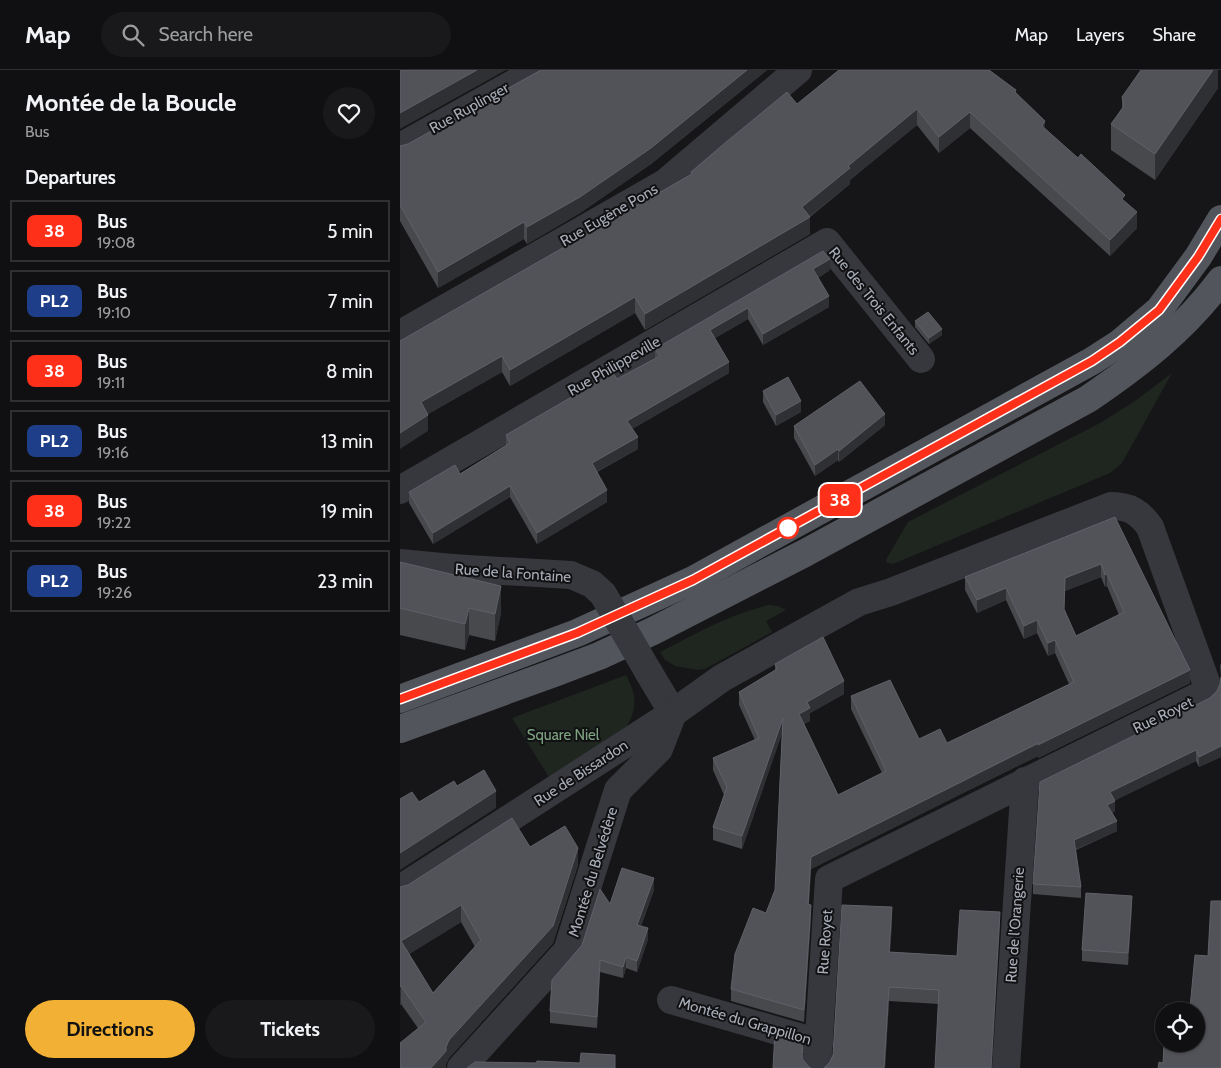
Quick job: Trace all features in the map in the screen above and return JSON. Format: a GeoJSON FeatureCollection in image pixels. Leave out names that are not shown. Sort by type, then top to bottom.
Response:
{"type":"FeatureCollection","features":[{"type":"Feature","properties":{"kind":"main road"},"geometry":{"type":"LineString","coordinates":[[400,699],[577,633],[693,580],[1092,361],[1120,342],[1159,310],[1198,257],[1221,219]]}},
{"type":"Feature","properties":{"kind":"main road"},"geometry":{"type":"LineString","coordinates":[[400,729],[554,673],[653,631],[804,553],[1088,399],[1130,371],[1157,349],[1205,302],[1221,280]]}},
{"type":"Feature","properties":{"kind":"street","name":"Rue Ruplinger"},"geometry":{"type":"LineString","coordinates":[[400,147],[538,70]]}},
{"type":"Feature","properties":{"kind":"street","name":"Rue Eugène Pons"},"geometry":{"type":"LineString","coordinates":[[400,334],[664,183],[798,70]]}},
{"type":"Feature","properties":{"kind":"street","name":"Rue des Trois Enfants"},"geometry":{"type":"LineString","coordinates":[[827,242],[921,359]]}},
{"type":"Feature","properties":{"kind":"street","name":"Rue Philippeville"},"geometry":{"type":"LineString","coordinates":[[400,490],[827,242]]}},
{"type":"Feature","properties":{"kind":"street","name":"Rue Royet"},"geometry":{"type":"LineString","coordinates":[[761,656],[858,602],[890,592],[1111,506],[1123,506],[1133,509],[1142,516],[1150,527],[1206,682],[1206,688],[1198,698],[828,879],[818,1056]]}},
{"type":"Feature","properties":{"kind":"street","name":"Rue de la Fontaine"},"geometry":{"type":"LineString","coordinates":[[400,563],[571,575],[592,584],[603,594],[673,714]]}},
{"type":"Feature","properties":{"kind":"street","name":"Rue de Bissardon"},"geometry":{"type":"LineString","coordinates":[[400,889],[673,714],[722,678],[761,656]]}},
{"type":"Feature","properties":{"kind":"street","name":"Montée du Belvédère"},"geometry":{"type":"LineString","coordinates":[[461,1068],[567,951],[618,790],[659,749],[673,714]]}},
{"type":"Feature","properties":{"kind":"street","name":"Rue de l'Orangerie"},"geometry":{"type":"LineString","coordinates":[[1006,1068],[1025,781]]}},
{"type":"Feature","properties":{"kind":"street","name":"Montée du Grappillon"},"geometry":{"type":"LineString","coordinates":[[671,1000],[818,1056]]}},
{"type":"Feature","properties":{"kind":"green space"},"geometry":{"type":"Polygon","coordinates":[[[1172,373],[1122,463],[1110,473],[893,564],[886,562],[908,522],[1100,423],[1135,401],[1172,373]]]}},
{"type":"Feature","properties":{"kind":"green space"},"geometry":{"type":"Polygon","coordinates":[[[769,605],[778,606],[786,610],[766,621],[772,632],[705,669],[698,670],[675,666],[664,659],[660,652],[727,619],[769,605]]]}},
{"type":"Feature","properties":{"kind":"green space","name":"Square Niel"},"geometry":{"type":"Polygon","coordinates":[[[626,675],[634,694],[633,712],[627,726],[552,782],[512,718],[626,675]]]}},
{"type":"Feature","properties":{"kind":"building"},"geometry":{"type":"Polygon","coordinates":[[[400,70],[477,70],[400,113],[400,70]]]}},
{"type":"Feature","properties":{"kind":"building"},"geometry":{"type":"Polygon","coordinates":[[[541,70],[747,70],[651,148],[580,197],[527,227],[524,222],[438,272],[400,205],[400,146],[408,144],[541,70]]]}},
{"type":"Feature","properties":{"kind":"building"},"geometry":{"type":"Polygon","coordinates":[[[839,70],[989,70],[1016,90],[1015,92],[1045,121],[1042,126],[1078,158],[1081,154],[1125,195],[1122,199],[1137,212],[1110,240],[970,112],[939,137],[917,109],[802,207],[810,217],[645,314],[635,297],[510,370],[502,356],[421,402],[428,415],[400,433],[400,341],[692,174],[691,172],[787,92],[797,104],[839,70]]]}},
{"type":"Feature","properties":{"kind":"building"},"geometry":{"type":"Polygon","coordinates":[[[1141,70],[1213,70],[1155,154],[1111,124],[1124,106],[1122,97],[1141,70]]]}},
{"type":"Feature","properties":{"kind":"building"},"geometry":{"type":"Polygon","coordinates":[[[823,251],[830,259],[813,269],[829,296],[763,334],[748,308],[710,330],[729,362],[627,421],[638,437],[592,463],[607,490],[537,533],[510,486],[433,533],[409,492],[455,465],[460,474],[510,443],[506,435],[613,373],[617,379],[660,356],[655,349],[823,251]]]}},
{"type":"Feature","properties":{"kind":"building"},"geometry":{"type":"Polygon","coordinates":[[[928,312],[942,329],[929,338],[915,321],[928,312]]]}},
{"type":"Feature","properties":{"kind":"building"},"geometry":{"type":"Polygon","coordinates":[[[788,377],[801,401],[776,415],[763,391],[788,377]]]}},
{"type":"Feature","properties":{"kind":"building"},"geometry":{"type":"Polygon","coordinates":[[[860,381],[885,414],[839,451],[838,449],[815,465],[794,426],[860,381]]]}},
{"type":"Feature","properties":{"kind":"building"},"geometry":{"type":"Polygon","coordinates":[[[1115,517],[1190,670],[1038,745],[1038,743],[811,857],[808,904],[811,905],[804,1010],[731,989],[735,954],[753,908],[766,913],[775,890],[783,718],[742,836],[713,827],[727,787],[713,758],[759,738],[739,692],[777,669],[775,664],[823,637],[844,681],[807,702],[810,708],[799,714],[838,795],[886,771],[851,696],[890,680],[919,739],[940,729],[947,743],[1074,682],[1055,640],[1048,643],[1037,620],[1024,626],[1006,588],[977,600],[965,577],[1115,517]],[[1101,564],[1065,578],[1064,609],[1076,636],[1124,612],[1107,574],[1105,575],[1101,564]]]}},
{"type":"Feature","properties":{"kind":"building"},"geometry":{"type":"Polygon","coordinates":[[[400,562],[501,586],[495,614],[469,608],[465,624],[400,608],[400,562]]]}},
{"type":"Feature","properties":{"kind":"building"},"geometry":{"type":"Polygon","coordinates":[[[1221,677],[1221,746],[1199,757],[1196,750],[1110,792],[1115,801],[1107,805],[1117,821],[1074,840],[1081,887],[1033,884],[1040,782],[1210,698],[1217,691],[1221,677]]]}},
{"type":"Feature","properties":{"kind":"building"},"geometry":{"type":"Polygon","coordinates":[[[484,770],[496,791],[400,853],[400,799],[412,792],[419,802],[454,781],[457,786],[484,770]]]}},
{"type":"Feature","properties":{"kind":"building"},"geometry":{"type":"Polygon","coordinates":[[[512,818],[530,847],[565,826],[578,848],[553,926],[449,1040],[446,1051],[431,1068],[400,1068],[400,1043],[426,1022],[400,987],[400,887],[408,885],[512,818]],[[461,905],[401,941],[433,993],[481,940],[461,905]]]}},
{"type":"Feature","properties":{"kind":"building"},"geometry":{"type":"Polygon","coordinates":[[[622,868],[654,878],[637,925],[648,928],[637,961],[626,957],[623,967],[600,960],[597,1017],[550,1011],[552,980],[582,945],[600,889],[610,904],[622,868]]]}},
{"type":"Feature","properties":{"kind":"building"},"geometry":{"type":"Polygon","coordinates":[[[1086,893],[1132,896],[1128,953],[1082,950],[1086,893]]]}},
{"type":"Feature","properties":{"kind":"building"},"geometry":{"type":"Polygon","coordinates":[[[1211,901],[1221,901],[1221,1068],[1158,1068],[1159,1062],[1163,1063],[1164,1052],[1205,1052],[1205,1002],[1191,1002],[1195,955],[1208,956],[1211,901]]]}},
{"type":"Feature","properties":{"kind":"building"},"geometry":{"type":"Polygon","coordinates":[[[842,905],[892,907],[889,952],[957,956],[960,910],[1000,912],[991,1068],[935,1068],[939,990],[889,987],[884,1068],[824,1068],[830,1062],[833,1055],[842,905]]]}},
{"type":"Feature","properties":{"kind":"building"},"geometry":{"type":"Polygon","coordinates":[[[775,1032],[802,1040],[803,1060],[811,1068],[773,1068],[775,1032]]]}},
{"type":"Feature","properties":{"kind":"building"},"geometry":{"type":"Polygon","coordinates":[[[581,1053],[615,1055],[615,1068],[467,1068],[475,1062],[536,1063],[537,1061],[580,1063],[581,1053]]]}},
{"type":"Feature","properties":{"kind":"bus line","name":"38"},"geometry":{"type":"LineString","coordinates":[[400,699],[577,633],[693,580],[1092,361],[1120,342],[1159,310],[1198,257],[1221,219]]}}]}
